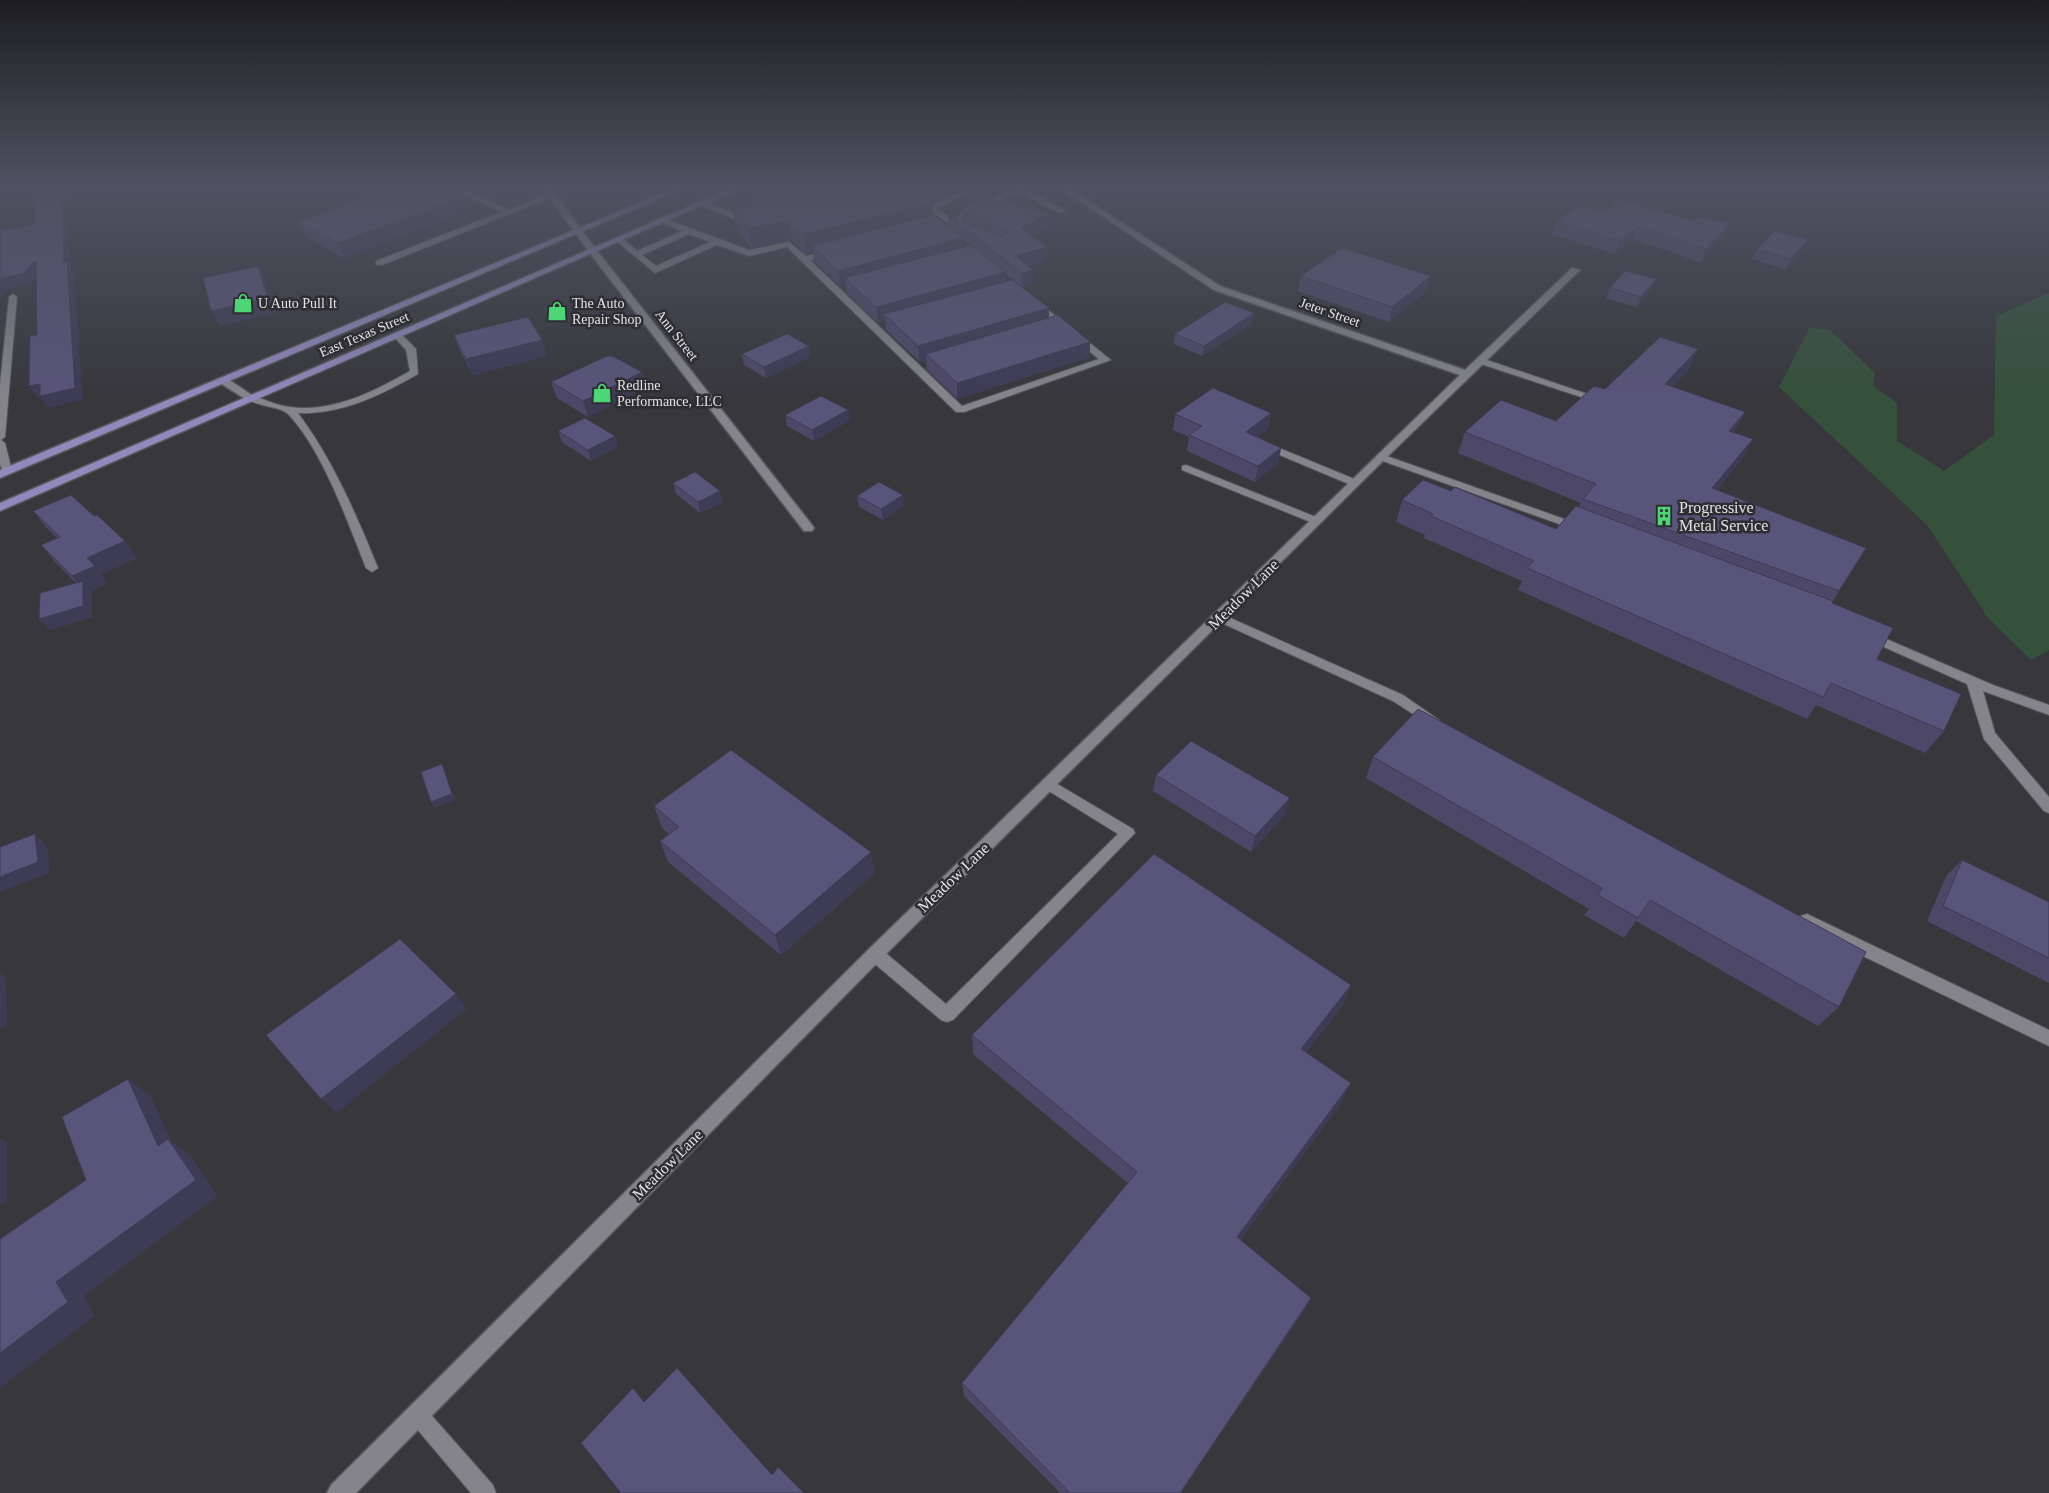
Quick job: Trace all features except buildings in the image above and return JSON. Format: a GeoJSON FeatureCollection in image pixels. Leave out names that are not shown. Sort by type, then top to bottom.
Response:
{"type":"FeatureCollection","features":[{"type":"Feature","properties":{"kind":"main road","name":"East Texas Street"},"geometry":{"type":"LineString","coordinates":[[4,472],[518,257]]}},
{"type":"Feature","properties":{"kind":"main road","name":"East Texas Street"},"geometry":{"type":"LineString","coordinates":[[0,507],[577,257]]}},
{"type":"Feature","properties":{"kind":"street","name":"Ann Street"},"geometry":{"type":"LineString","coordinates":[[597,257],[808,528]]}},
{"type":"Feature","properties":{"kind":"street","name":"Jeter Street"},"geometry":{"type":"LineString","coordinates":[[1169,257],[1217,288],[1467,374]]}},
{"type":"Feature","properties":{"kind":"street","name":"Meadow Lane"},"geometry":{"type":"LineString","coordinates":[[339,1493],[875,954],[1354,483],[1575,270]]}},
{"type":"Feature","properties":{"kind":"street"},"geometry":{"type":"LineString","coordinates":[[224,380],[250,398]]}},
{"type":"Feature","properties":{"kind":"lane"},"geometry":{"type":"LineString","coordinates":[[379,263],[395,257]]}},
{"type":"Feature","properties":{"kind":"lane"},"geometry":{"type":"LineString","coordinates":[[639,257],[654,270],[684,257]]}},
{"type":"Feature","properties":{"kind":"lane"},"geometry":{"type":"LineString","coordinates":[[802,257],[880,327],[921,367],[960,410],[1106,360],[1057,327],[1024,295]]}},
{"type":"Feature","properties":{"kind":"lane"},"geometry":{"type":"LineString","coordinates":[[804,259],[814,257]]}},
{"type":"Feature","properties":{"kind":"lane"},"geometry":{"type":"LineString","coordinates":[[0,438],[13,297]]}},
{"type":"Feature","properties":{"kind":"lane"},"geometry":{"type":"LineString","coordinates":[[250,398],[290,410],[318,410],[349,403],[388,388],[415,372],[411,349],[397,335]]}},
{"type":"Feature","properties":{"kind":"lane"},"geometry":{"type":"LineString","coordinates":[[1481,361],[1588,396]]}},
{"type":"Feature","properties":{"kind":"lane"},"geometry":{"type":"LineString","coordinates":[[290,410],[315,443],[348,509],[372,568]]}},
{"type":"Feature","properties":{"kind":"lane"},"geometry":{"type":"LineString","coordinates":[[0,443],[4,472]]}},
{"type":"Feature","properties":{"kind":"lane"},"geometry":{"type":"LineString","coordinates":[[1267,446],[1354,483]]}},
{"type":"Feature","properties":{"kind":"lane"},"geometry":{"type":"LineString","coordinates":[[1381,457],[1595,533]]}},
{"type":"Feature","properties":{"kind":"lane"},"geometry":{"type":"LineString","coordinates":[[1186,468],[1316,521]]}},
{"type":"Feature","properties":{"kind":"lane"},"geometry":{"type":"LineString","coordinates":[[1219,617],[1398,698],[1447,730]]}},
{"type":"Feature","properties":{"kind":"lane"},"geometry":{"type":"LineString","coordinates":[[1863,633],[1973,681],[2049,710]]}},
{"type":"Feature","properties":{"kind":"lane"},"geometry":{"type":"LineString","coordinates":[[1973,681],[1989,735],[2049,807]]}},
{"type":"Feature","properties":{"kind":"lane"},"geometry":{"type":"LineString","coordinates":[[875,954],[947,1015],[1128,833],[1049,784]]}},
{"type":"Feature","properties":{"kind":"lane"},"geometry":{"type":"LineString","coordinates":[[1797,916],[2049,1038]]}},
{"type":"Feature","properties":{"kind":"lane"},"geometry":{"type":"LineString","coordinates":[[418,1415],[485,1493]]}},
{"type":"Feature","properties":{"kind":"green space"},"geometry":{"type":"Polygon","coordinates":[[[2049,293],[2049,650],[2031,660],[1988,618],[1927,525],[1779,387],[1810,327],[1830,330],[1875,373],[1873,386],[1897,403],[1897,441],[1944,471],[1994,435],[1996,316],[2049,293]]]}},
{"type":"Feature","properties":{"kind":"place","name":"U Auto Pull It"},"geometry":{"type":"Point","coordinates":[243,303]}},
{"type":"Feature","properties":{"kind":"place","name":"The Auto Repair Shop"},"geometry":{"type":"Point","coordinates":[557,311]}},
{"type":"Feature","properties":{"kind":"place","name":"Redline Performance, LLC"},"geometry":{"type":"Point","coordinates":[602,393]}},
{"type":"Feature","properties":{"kind":"place","name":"Progressive Metal Service"},"geometry":{"type":"Point","coordinates":[1664,516]}}]}
